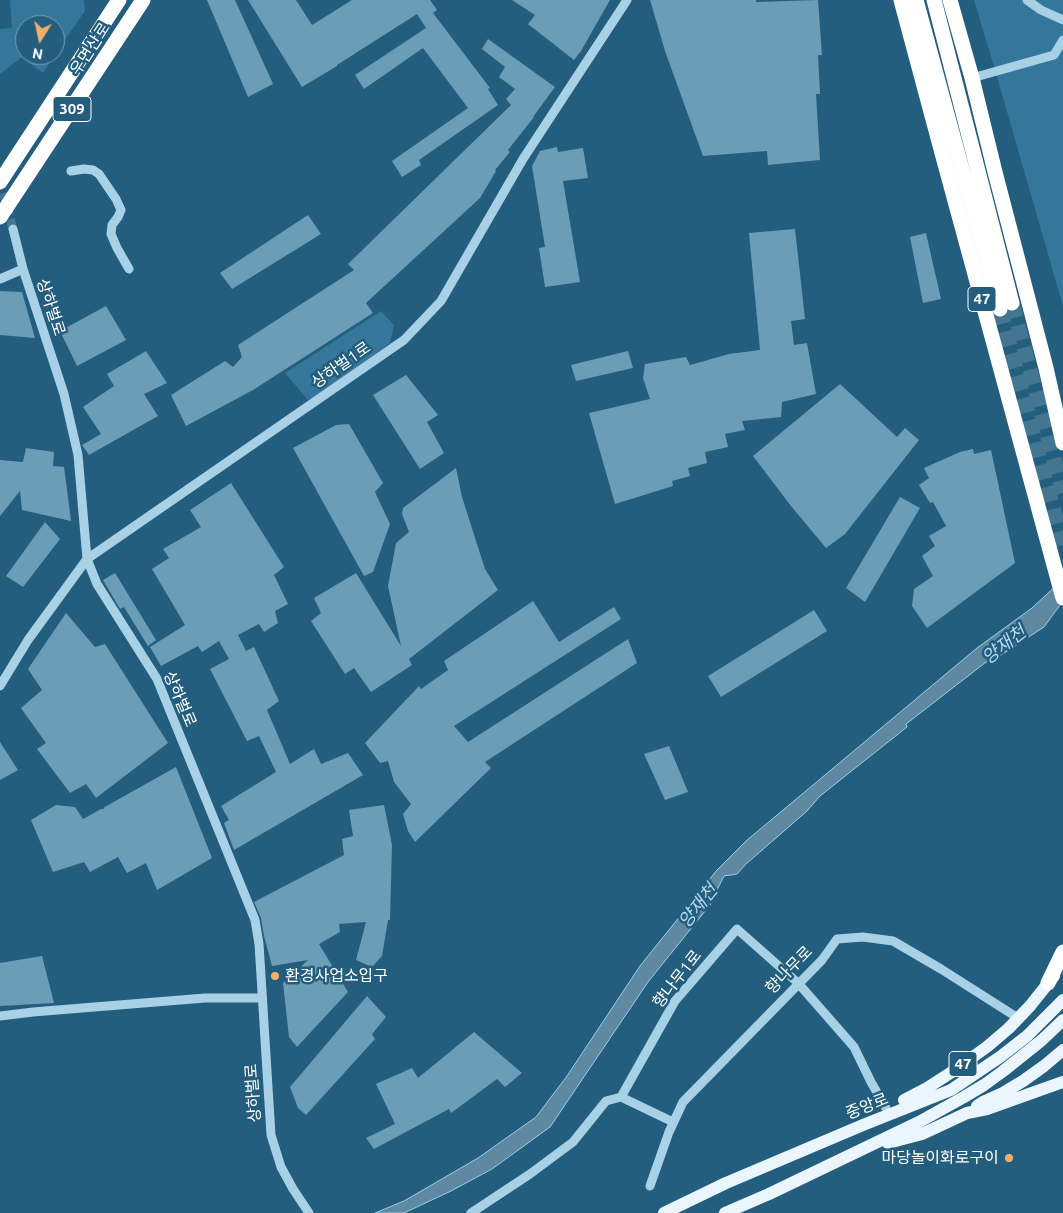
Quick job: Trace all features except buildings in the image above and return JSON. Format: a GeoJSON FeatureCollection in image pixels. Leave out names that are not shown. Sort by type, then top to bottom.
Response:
{"type":"FeatureCollection","features":[{"type":"Feature","properties":{"kind":"highway","name":"우면산로"},"geometry":{"type":"LineString","coordinates":[[0,182],[119,0]]}},
{"type":"Feature","properties":{"kind":"highway","name":"우면산로"},"geometry":{"type":"LineString","coordinates":[[0,218],[143,0]]}},
{"type":"Feature","properties":{"kind":"highway","name":"47"},"geometry":{"type":"LineString","coordinates":[[901,0],[1063,598]]}},
{"type":"Feature","properties":{"kind":"highway"},"geometry":{"type":"LineString","coordinates":[[916,0],[1006,306],[934,0]]}},
{"type":"Feature","properties":{"kind":"highway"},"geometry":{"type":"LineString","coordinates":[[950,0],[972,78],[1046,368],[1063,443]]}},
{"type":"Feature","properties":{"kind":"highway"},"geometry":{"type":"LineString","coordinates":[[1039,510],[1055,541],[1063,546]]}},
{"type":"Feature","properties":{"kind":"highway","name":"47"},"geometry":{"type":"LineString","coordinates":[[1048,983],[1063,952]]}},
{"type":"Feature","properties":{"kind":"main road"},"geometry":{"type":"LineString","coordinates":[[1048,983],[1061,967]]}},
{"type":"Feature","properties":{"kind":"main road","name":"47"},"geometry":{"type":"LineString","coordinates":[[863,1125],[886,1108],[911,1098],[988,1046],[1010,1028],[1048,983]]}},
{"type":"Feature","properties":{"kind":"main road","name":"중앙로"},"geometry":{"type":"LineString","coordinates":[[664,1213],[726,1183],[951,1090],[1000,1057],[1026,1036],[1063,1000]]}},
{"type":"Feature","properties":{"kind":"main road"},"geometry":{"type":"LineString","coordinates":[[725,1213],[919,1122],[984,1085],[1042,1040],[1063,1020]]}},
{"type":"Feature","properties":{"kind":"main road"},"geometry":{"type":"LineString","coordinates":[[968,1114],[983,1102],[1023,1081],[1063,1050]]}},
{"type":"Feature","properties":{"kind":"main road"},"geometry":{"type":"LineString","coordinates":[[862,1150],[922,1134],[968,1114],[1063,1082]]}},
{"type":"Feature","properties":{"kind":"street","name":"상하벌1로"},"geometry":{"type":"LineString","coordinates":[[0,686],[28,640],[87,559],[404,340],[440,301],[523,159],[627,0]]}},
{"type":"Feature","properties":{"kind":"street"},"geometry":{"type":"LineString","coordinates":[[1027,0],[1041,10],[1063,20]]}},
{"type":"Feature","properties":{"kind":"street"},"geometry":{"type":"LineString","coordinates":[[972,78],[1054,55],[1063,40]]}},
{"type":"Feature","properties":{"kind":"street"},"geometry":{"type":"LineString","coordinates":[[71,171],[84,168],[93,170],[99,174],[116,199],[120,210],[118,217],[112,225],[111,234],[129,269]]}},
{"type":"Feature","properties":{"kind":"street","name":"상하벌로"},"geometry":{"type":"LineString","coordinates":[[13,228],[23,269],[64,394],[78,455],[87,559],[97,584],[157,680],[256,920],[271,1135],[281,1167],[293,1189],[310,1213]]}},
{"type":"Feature","properties":{"kind":"street"},"geometry":{"type":"LineString","coordinates":[[0,279],[23,269]]}},
{"type":"Feature","properties":{"kind":"street","name":"향나무1로"},"geometry":{"type":"LineString","coordinates":[[620,1097],[675,1001],[737,929],[798,983]]}},
{"type":"Feature","properties":{"kind":"street","name":"향나무로"},"geometry":{"type":"LineString","coordinates":[[650,1186],[682,1102],[822,960],[837,939],[864,937],[893,941],[942,969],[1018,1018]]}},
{"type":"Feature","properties":{"kind":"street"},"geometry":{"type":"LineString","coordinates":[[798,983],[854,1047],[886,1108]]}},
{"type":"Feature","properties":{"kind":"street"},"geometry":{"type":"LineString","coordinates":[[0,1016],[205,998],[262,998]]}},
{"type":"Feature","properties":{"kind":"street"},"geometry":{"type":"LineString","coordinates":[[471,1213],[530,1174],[573,1142],[606,1102],[620,1097],[673,1122]]}},
{"type":"Feature","properties":{"kind":"shaded area"},"geometry":{"type":"Polygon","coordinates":[[[10,0],[84,0],[85,11],[65,40],[65,15],[15,15],[15,62],[0,74],[0,29],[12,28],[10,0]]]}},
{"type":"Feature","properties":{"kind":"shaded area"},"geometry":{"type":"Polygon","coordinates":[[[974,0],[1063,0],[1063,306],[995,70],[974,0]]]}},
{"type":"Feature","properties":{"kind":"shaded area"},"geometry":{"type":"Polygon","coordinates":[[[32,65],[48,65],[43,73],[32,65]]]}},
{"type":"Feature","properties":{"kind":"shaded area"},"geometry":{"type":"Polygon","coordinates":[[[381,311],[394,325],[390,343],[330,389],[308,400],[285,373],[381,311]]]}},
{"type":"Feature","properties":{"kind":"water","name":"양재천"},"geometry":{"type":"Polygon","coordinates":[[[1059,583],[1063,601],[1044,627],[995,659],[990,659],[906,724],[907,727],[820,796],[807,811],[737,874],[724,876],[716,892],[718,895],[648,982],[550,1127],[492,1169],[451,1191],[404,1213],[375,1213],[404,1201],[478,1158],[536,1117],[567,1076],[640,966],[717,870],[746,841],[977,648],[1032,608],[1059,583]]]}},
{"type":"Feature","properties":{"kind":"tunnel"},"geometry":{"type":"LineString","coordinates":[[0,180],[13,229]]}},
{"type":"Feature","properties":{"kind":"tunnel"},"geometry":{"type":"LineString","coordinates":[[1012,303],[1063,493]]}},
{"type":"Feature","properties":{"kind":"tunnel"},"geometry":{"type":"LineString","coordinates":[[1000,309],[1063,545]]}},
{"type":"Feature","properties":{"kind":"place","name":"환경사업소입구"},"geometry":{"type":"Point","coordinates":[275,976]}},
{"type":"Feature","properties":{"kind":"place","name":"마당놀이화로구이"},"geometry":{"type":"Point","coordinates":[1009,1158]}}]}
